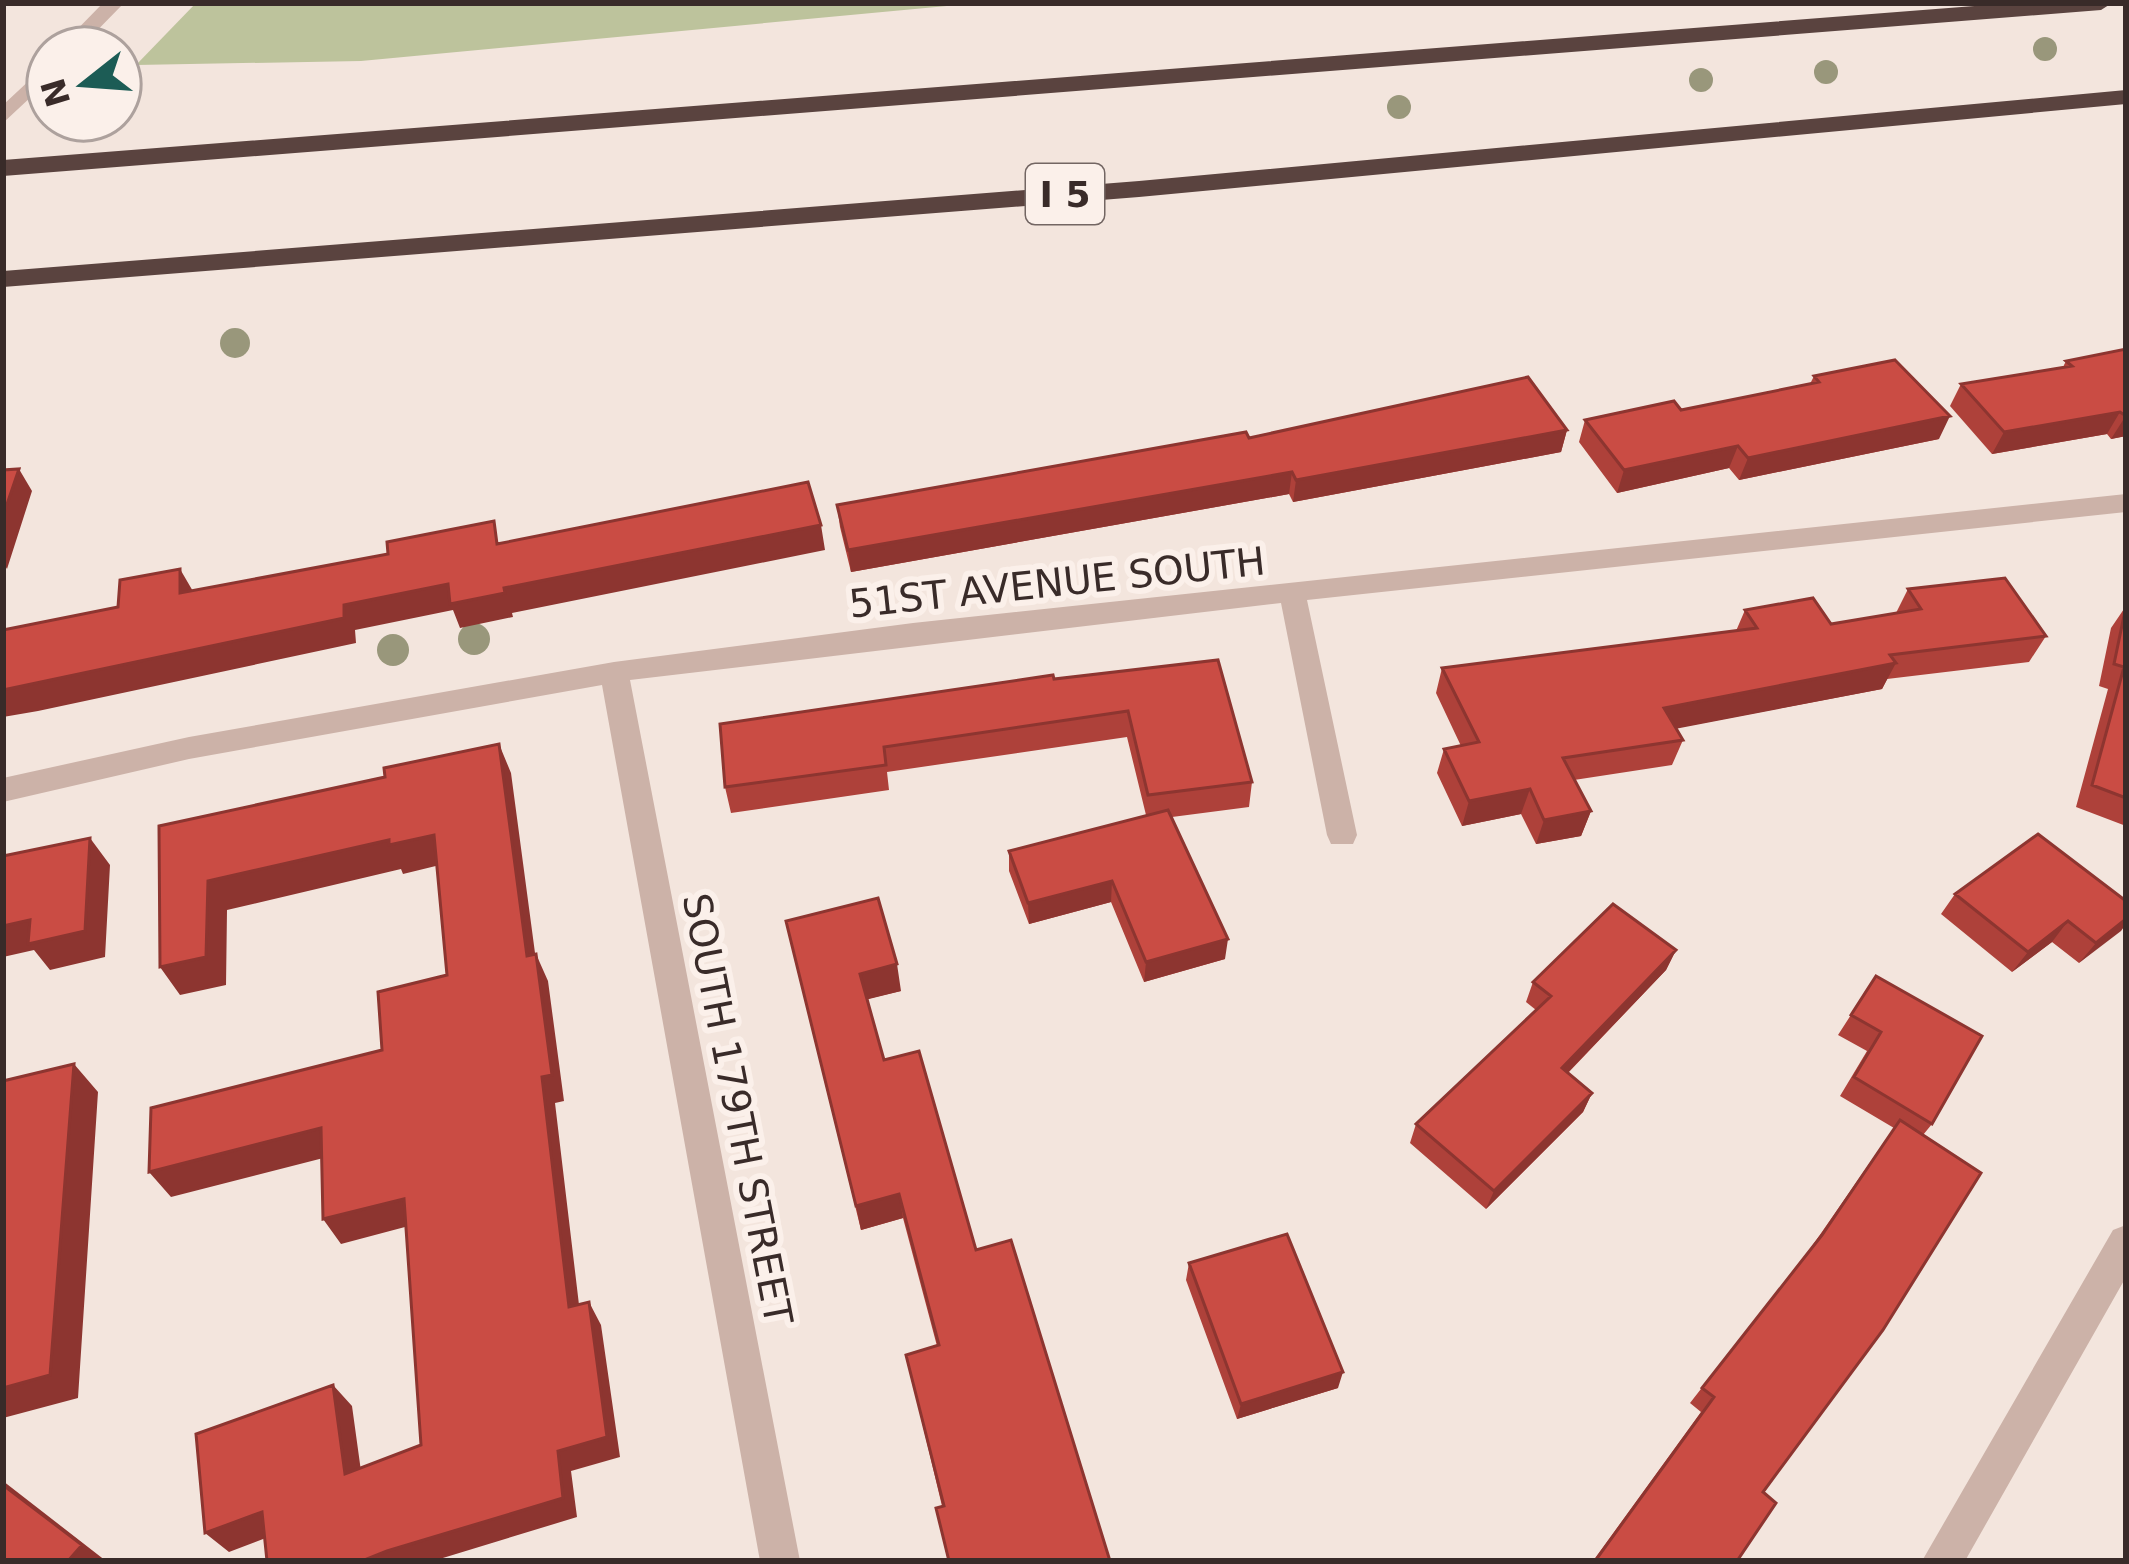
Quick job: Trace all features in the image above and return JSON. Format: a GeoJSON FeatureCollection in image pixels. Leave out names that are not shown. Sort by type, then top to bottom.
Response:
{"type":"FeatureCollection","features":[{"type":"Feature","properties":{"kind":"highway"},"geometry":{"type":"LineString","coordinates":[[3,168],[2101,3]]}},
{"type":"Feature","properties":{"kind":"highway","name":"I 5"},"geometry":{"type":"LineString","coordinates":[[3,279],[1139,189],[2126,97]]}},
{"type":"Feature","properties":{"kind":"street"},"geometry":{"type":"LineString","coordinates":[[3,117],[24,93]]}},
{"type":"Feature","properties":{"kind":"street","name":"51ST AVENUE SOUTH"},"geometry":{"type":"LineString","coordinates":[[3,790],[189,748],[614,673],[913,633],[1293,597],[2126,503]]}},
{"type":"Feature","properties":{"kind":"street"},"geometry":{"type":"LineString","coordinates":[[1293,597],[1342,835]]}},
{"type":"Feature","properties":{"kind":"street","name":"SOUTH 179TH STREET"},"geometry":{"type":"LineString","coordinates":[[614,673],[780,1561]]}},
{"type":"Feature","properties":{"kind":"street"},"geometry":{"type":"LineString","coordinates":[[1942,1561],[2126,1243]]}},
{"type":"Feature","properties":{"kind":"green space"},"geometry":{"type":"Polygon","coordinates":[[[196,3],[979,3],[361,61],[144,65],[144,57],[196,3]]]}},
{"type":"Feature","properties":{"kind":"building"},"geometry":{"type":"Polygon","coordinates":[[[2126,349],[2126,416],[2120,412],[2004,432],[1961,384],[2072,366],[2066,361],[2126,349]]]}},
{"type":"Feature","properties":{"kind":"building"},"geometry":{"type":"Polygon","coordinates":[[[1895,360],[1950,416],[1748,458],[1738,446],[1624,470],[1585,420],[1674,401],[1681,410],[1819,382],[1814,376],[1895,360]]]}},
{"type":"Feature","properties":{"kind":"building"},"geometry":{"type":"Polygon","coordinates":[[[1528,377],[1567,430],[1296,480],[1292,472],[848,550],[837,505],[1246,432],[1249,438],[1528,377]]]}},
{"type":"Feature","properties":{"kind":"building"},"geometry":{"type":"Polygon","coordinates":[[[19,469],[3,516],[3,470],[19,469]]]}},
{"type":"Feature","properties":{"kind":"building"},"geometry":{"type":"Polygon","coordinates":[[[808,482],[821,525],[504,588],[505,593],[450,604],[448,584],[344,605],[344,618],[3,690],[3,630],[118,607],[120,580],[180,569],[180,593],[388,554],[387,542],[494,521],[497,544],[808,482]]]}},
{"type":"Feature","properties":{"kind":"building"},"geometry":{"type":"Polygon","coordinates":[[[2005,578],[2046,636],[1890,655],[1896,663],[1664,708],[1683,740],[1563,758],[1591,811],[1544,820],[1530,789],[1469,801],[1444,749],[1479,742],[1442,668],[1757,628],[1745,610],[1813,598],[1831,624],[1921,609],[1908,589],[2005,578]]]}},
{"type":"Feature","properties":{"kind":"building"},"geometry":{"type":"Polygon","coordinates":[[[2126,606],[2126,798],[2092,785],[2124,667],[2114,664],[2126,606]]]}},
{"type":"Feature","properties":{"kind":"building"},"geometry":{"type":"Polygon","coordinates":[[[1218,660],[1252,782],[1148,795],[1128,711],[884,747],[886,765],[725,787],[720,724],[1053,675],[1054,679],[1218,660]]]}},
{"type":"Feature","properties":{"kind":"building"},"geometry":{"type":"Polygon","coordinates":[[[499,744],[527,956],[536,954],[552,1075],[542,1077],[569,1307],[589,1302],[607,1437],[558,1451],[563,1498],[362,1561],[267,1561],[262,1512],[205,1533],[196,1434],[333,1385],[345,1474],[421,1445],[404,1199],[323,1219],[321,1128],[149,1172],[151,1108],[382,1050],[378,992],[447,975],[434,835],[389,845],[389,840],[208,881],[206,957],[160,967],[159,826],[385,777],[384,768],[499,744]]]}},
{"type":"Feature","properties":{"kind":"building"},"geometry":{"type":"Polygon","coordinates":[[[1168,810],[1228,939],[1146,962],[1112,881],[1028,903],[1009,851],[1168,810]]]}},
{"type":"Feature","properties":{"kind":"building"},"geometry":{"type":"Polygon","coordinates":[[[2038,834],[2126,901],[2126,919],[2096,943],[2068,921],[2028,952],[1955,894],[2038,834]]]}},
{"type":"Feature","properties":{"kind":"building"},"geometry":{"type":"Polygon","coordinates":[[[90,838],[85,931],[28,944],[30,920],[3,926],[3,856],[90,838]]]}},
{"type":"Feature","properties":{"kind":"building"},"geometry":{"type":"Polygon","coordinates":[[[878,898],[897,964],[860,974],[884,1060],[919,1051],[976,1250],[1011,1240],[1110,1561],[949,1561],[936,1508],[944,1506],[906,1355],[939,1345],[899,1194],[856,1206],[786,921],[878,898]]]}},
{"type":"Feature","properties":{"kind":"building"},"geometry":{"type":"Polygon","coordinates":[[[1613,904],[1676,950],[1562,1068],[1592,1093],[1494,1191],[1416,1124],[1551,996],[1533,982],[1613,904]]]}},
{"type":"Feature","properties":{"kind":"building"},"geometry":{"type":"Polygon","coordinates":[[[1876,976],[1982,1036],[1932,1124],[1854,1077],[1881,1032],[1851,1015],[1876,976]]]}},
{"type":"Feature","properties":{"kind":"building"},"geometry":{"type":"Polygon","coordinates":[[[74,1064],[50,1375],[3,1388],[3,1081],[74,1064]]]}},
{"type":"Feature","properties":{"kind":"building"},"geometry":{"type":"Polygon","coordinates":[[[1900,1120],[1981,1173],[1883,1330],[1763,1492],[1776,1503],[1737,1561],[1595,1561],[1714,1397],[1702,1388],[1822,1235],[1900,1120]]]}},
{"type":"Feature","properties":{"kind":"building"},"geometry":{"type":"Polygon","coordinates":[[[1287,1234],[1343,1372],[1241,1404],[1189,1263],[1287,1234]]]}},
{"type":"Feature","properties":{"kind":"building"},"geometry":{"type":"Polygon","coordinates":[[[3,1485],[82,1545],[68,1561],[3,1561],[3,1485]]]}}]}
